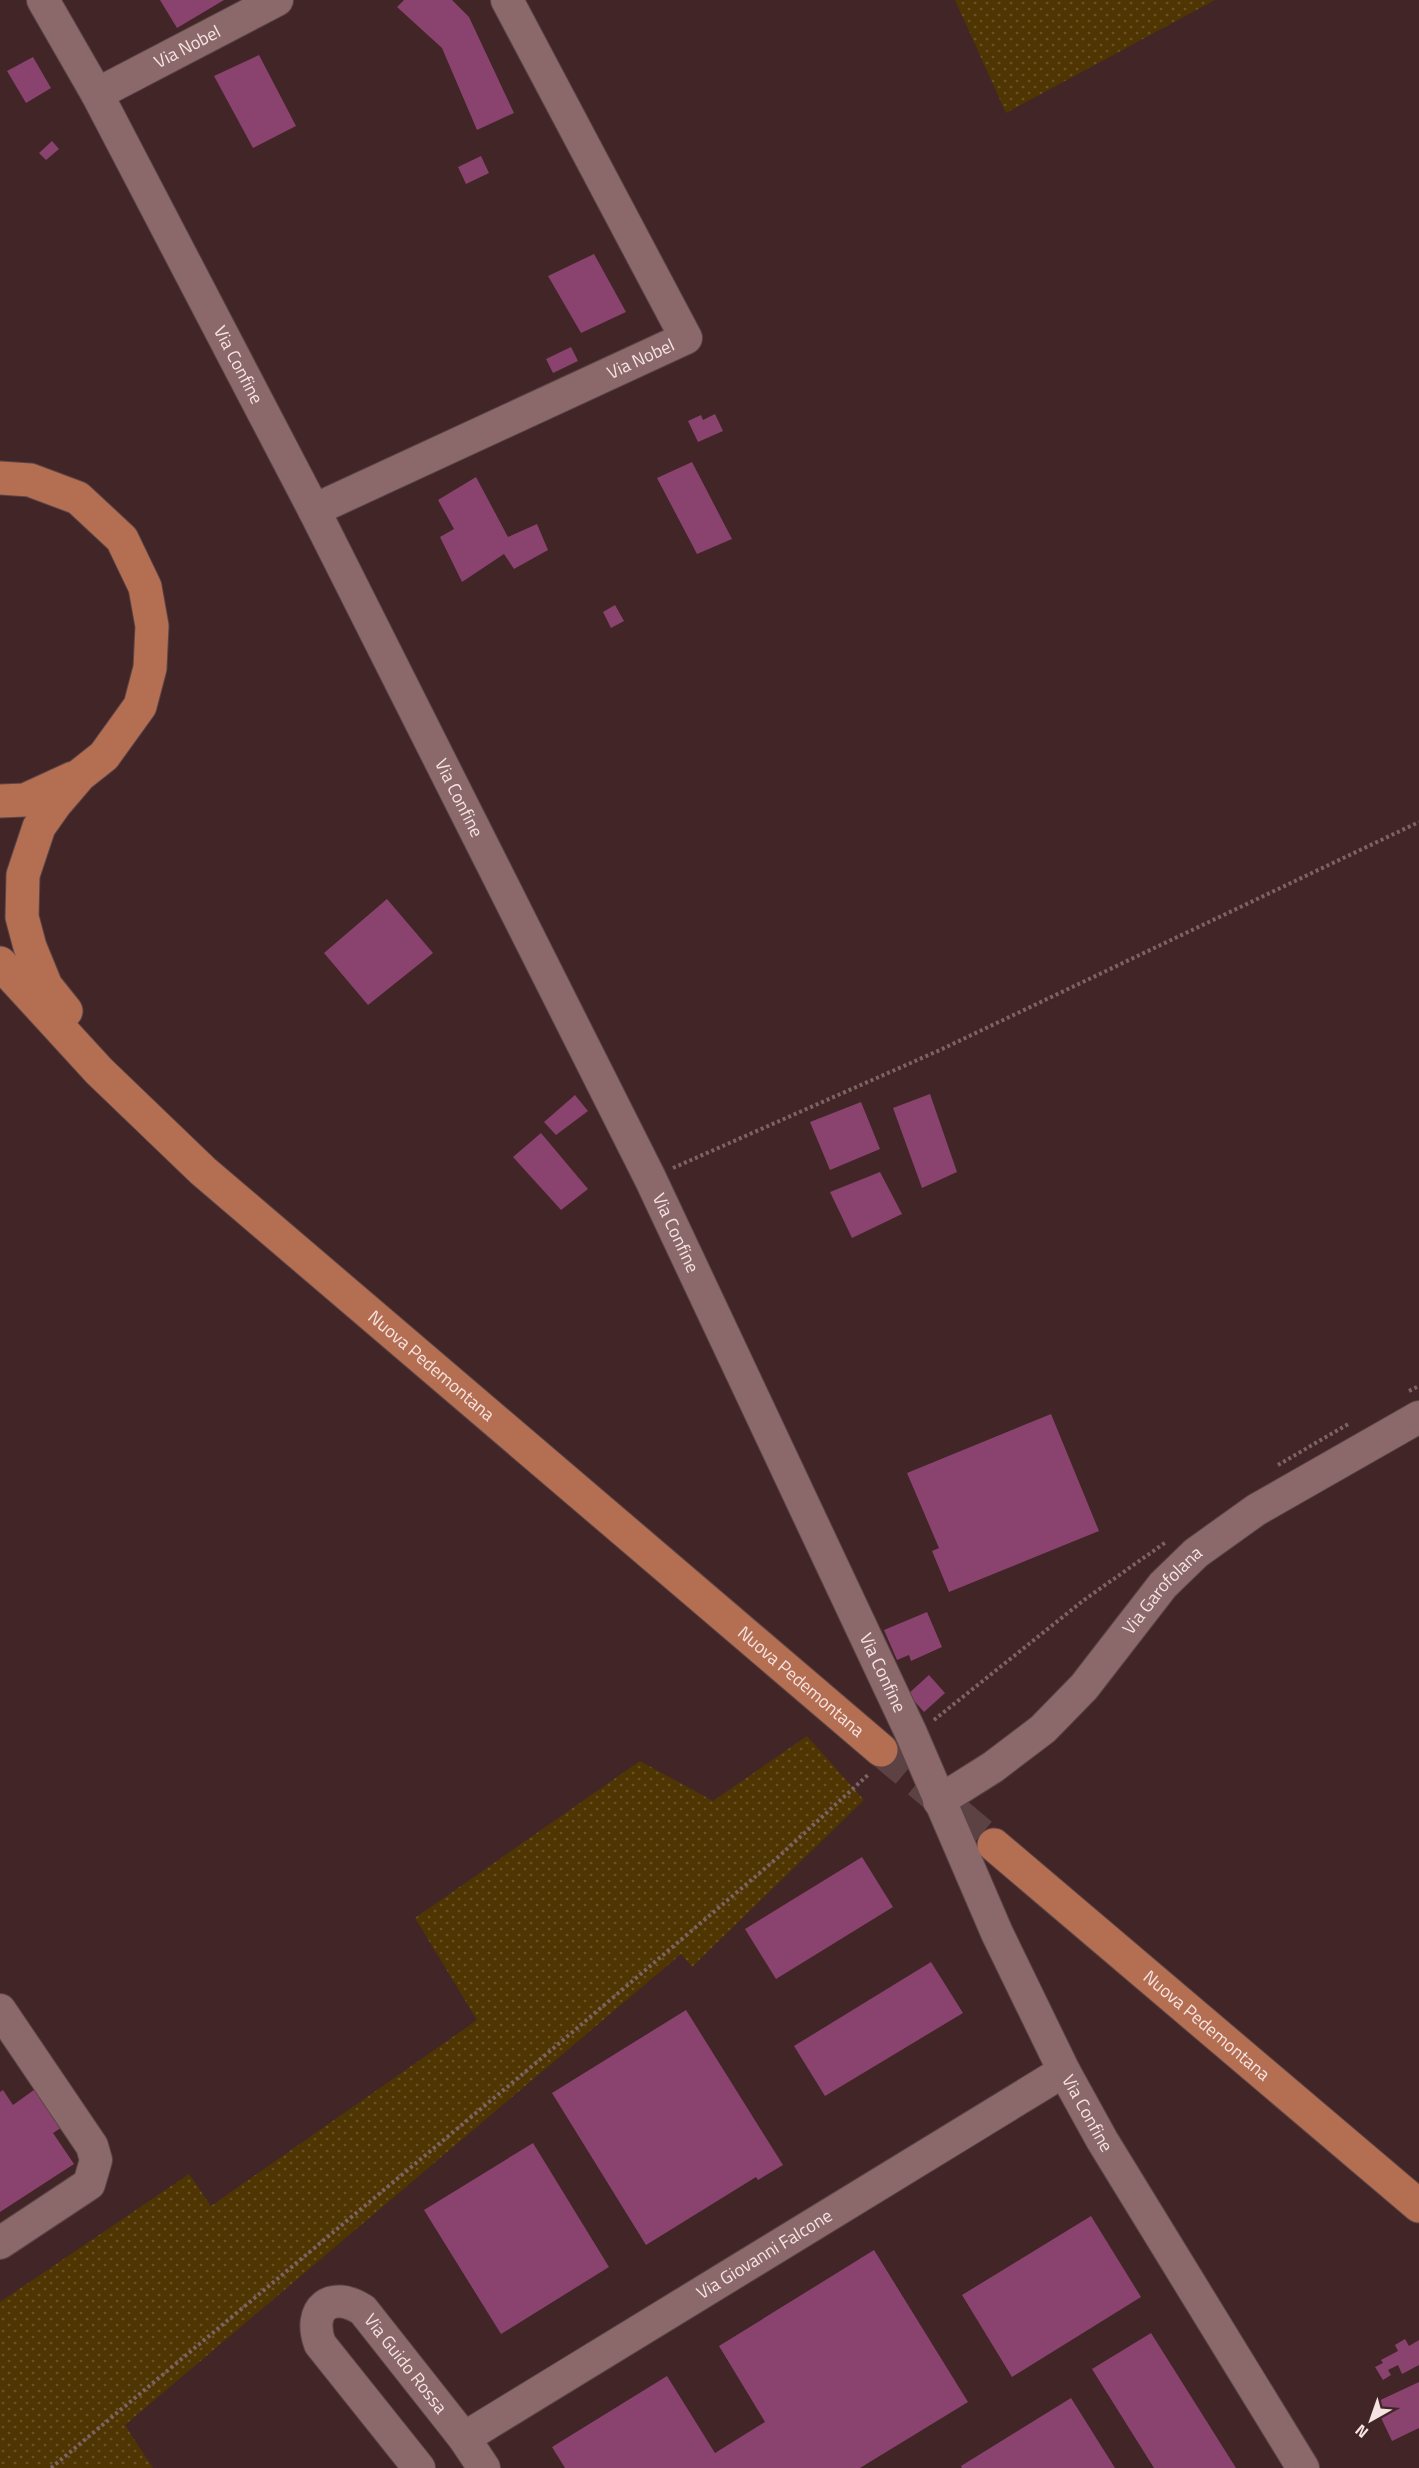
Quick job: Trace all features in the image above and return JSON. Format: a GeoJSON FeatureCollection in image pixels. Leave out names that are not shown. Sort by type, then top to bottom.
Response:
{"type":"FeatureCollection","features":[{"type":"Feature","properties":{"kind":"main road"},"geometry":{"type":"LineString","coordinates":[[0,478],[30,480],[78,498],[122,538],[145,587],[152,626],[150,668],[140,706],[104,756],[80,775],[39,827],[23,875],[22,917],[30,947],[46,986],[76,1023],[195,1140],[348,1275],[422,1361]]}},
{"type":"Feature","properties":{"kind":"main road"},"geometry":{"type":"LineString","coordinates":[[0,801],[25,800],[80,775]]}},
{"type":"Feature","properties":{"kind":"main road","name":"Nuova Pedemontana"},"geometry":{"type":"LineString","coordinates":[[0,963],[56,1026],[159,1131],[274,1235],[422,1361],[877,1760]]}},
{"type":"Feature","properties":{"kind":"main road"},"geometry":{"type":"LineString","coordinates":[[0,987],[62,1058],[87,1081],[119,1107],[159,1131]]}},
{"type":"Feature","properties":{"kind":"main road","name":"Nuova Pedemontana"},"geometry":{"type":"LineString","coordinates":[[994,1845],[1419,2206]]}},
{"type":"Feature","properties":{"kind":"street","name":"Via Confine"},"geometry":{"type":"LineString","coordinates":[[43,0],[97,94],[314,510],[650,1178],[910,1733],[997,1933],[1064,2071],[1102,2140],[1303,2468]]}},
{"type":"Feature","properties":{"kind":"street","name":"Via Nobel"},"geometry":{"type":"LineString","coordinates":[[97,94],[276,0]]}},
{"type":"Feature","properties":{"kind":"street","name":"Via Nobel"},"geometry":{"type":"LineString","coordinates":[[314,510],[686,338],[507,0]]}},
{"type":"Feature","properties":{"kind":"street","name":"Via Garofolana"},"geometry":{"type":"LineString","coordinates":[[939,1802],[993,1767],[1043,1729],[1084,1687],[1163,1585],[1196,1553],[1256,1510],[1419,1417]]}},
{"type":"Feature","properties":{"kind":"street"},"geometry":{"type":"LineString","coordinates":[[0,2010],[92,2146],[96,2160],[89,2184],[0,2243]]}},
{"type":"Feature","properties":{"kind":"street","name":"Via Giovanni Falcone"},"geometry":{"type":"LineString","coordinates":[[464,2438],[1064,2071]]}},
{"type":"Feature","properties":{"kind":"street","name":"Via Guido Rossa"},"geometry":{"type":"LineString","coordinates":[[419,2468],[320,2344],[316,2324],[320,2313],[328,2304],[337,2300],[345,2301],[363,2310],[464,2438],[484,2468]]}},
{"type":"Feature","properties":{"kind":"path"},"geometry":{"type":"LineString","coordinates":[[650,1178],[940,1050],[1419,822]]}},
{"type":"Feature","properties":{"kind":"path"},"geometry":{"type":"LineString","coordinates":[[51,2468],[793,1845],[877,1760]]}},
{"type":"Feature","properties":{"kind":"shaded area"},"geometry":{"type":"Polygon","coordinates":[[[955,0],[1215,0],[1006,113],[955,0]]]}},
{"type":"Feature","properties":{"kind":"shaded area"},"geometry":{"type":"Polygon","coordinates":[[[807,1736],[864,1800],[692,1967],[681,1954],[125,2425],[153,2468],[0,2468],[0,2302],[189,2174],[211,2206],[477,2020],[415,1918],[640,1761],[713,1801],[807,1736]]]}},
{"type":"Feature","properties":{"kind":"building"},"geometry":{"type":"Polygon","coordinates":[[[160,0],[224,0],[177,28],[160,0]]]}},
{"type":"Feature","properties":{"kind":"building"},"geometry":{"type":"Polygon","coordinates":[[[404,0],[452,0],[469,17],[514,113],[477,130],[442,48],[397,7],[404,0]]]}},
{"type":"Feature","properties":{"kind":"building"},"geometry":{"type":"Polygon","coordinates":[[[259,55],[296,126],[253,148],[214,76],[259,55]]]}},
{"type":"Feature","properties":{"kind":"building"},"geometry":{"type":"Polygon","coordinates":[[[33,57],[51,88],[26,103],[7,71],[33,57]]]}},
{"type":"Feature","properties":{"kind":"building"},"geometry":{"type":"Polygon","coordinates":[[[52,141],[59,149],[46,160],[39,153],[52,141]]]}},
{"type":"Feature","properties":{"kind":"building"},"geometry":{"type":"Polygon","coordinates":[[[481,156],[489,173],[466,184],[458,167],[481,156]]]}},
{"type":"Feature","properties":{"kind":"building"},"geometry":{"type":"Polygon","coordinates":[[[594,254],[626,312],[581,333],[548,276],[594,254]]]}},
{"type":"Feature","properties":{"kind":"building"},"geometry":{"type":"Polygon","coordinates":[[[571,347],[578,361],[553,373],[546,359],[571,347]]]}},
{"type":"Feature","properties":{"kind":"building"},"geometry":{"type":"Polygon","coordinates":[[[715,414],[723,431],[698,442],[688,421],[701,415],[703,420],[715,414]]]}},
{"type":"Feature","properties":{"kind":"building"},"geometry":{"type":"Polygon","coordinates":[[[692,462],[732,539],[697,554],[657,478],[692,462]]]}},
{"type":"Feature","properties":{"kind":"building"},"geometry":{"type":"Polygon","coordinates":[[[476,477],[508,537],[537,524],[548,550],[514,569],[504,554],[462,582],[440,537],[454,529],[438,500],[476,477]]]}},
{"type":"Feature","properties":{"kind":"building"},"geometry":{"type":"Polygon","coordinates":[[[615,605],[624,621],[611,628],[603,612],[615,605]]]}},
{"type":"Feature","properties":{"kind":"building"},"geometry":{"type":"Polygon","coordinates":[[[387,899],[433,953],[368,1005],[324,953],[387,899]]]}},
{"type":"Feature","properties":{"kind":"building"},"geometry":{"type":"Polygon","coordinates":[[[930,1094],[957,1172],[922,1188],[893,1108],[930,1094]]]}},
{"type":"Feature","properties":{"kind":"building"},"geometry":{"type":"Polygon","coordinates":[[[575,1095],[588,1111],[556,1135],[544,1122],[575,1095]]]}},
{"type":"Feature","properties":{"kind":"building"},"geometry":{"type":"Polygon","coordinates":[[[861,1102],[880,1149],[830,1170],[810,1122],[861,1102]]]}},
{"type":"Feature","properties":{"kind":"building"},"geometry":{"type":"Polygon","coordinates":[[[541,1133],[588,1189],[561,1210],[513,1157],[541,1133]]]}},
{"type":"Feature","properties":{"kind":"building"},"geometry":{"type":"Polygon","coordinates":[[[880,1172],[902,1214],[852,1238],[830,1192],[880,1172]]]}},
{"type":"Feature","properties":{"kind":"building"},"geometry":{"type":"Polygon","coordinates":[[[1051,1414],[1099,1531],[949,1592],[932,1551],[939,1548],[907,1473],[1051,1414]]]}},
{"type":"Feature","properties":{"kind":"building"},"geometry":{"type":"Polygon","coordinates":[[[927,1612],[942,1647],[911,1661],[909,1655],[897,1660],[884,1630],[927,1612]]]}},
{"type":"Feature","properties":{"kind":"building"},"geometry":{"type":"Polygon","coordinates":[[[929,1675],[945,1693],[924,1712],[908,1694],[929,1675]]]}},
{"type":"Feature","properties":{"kind":"building"},"geometry":{"type":"Polygon","coordinates":[[[862,1857],[893,1907],[776,1979],[745,1929],[862,1857]]]}},
{"type":"Feature","properties":{"kind":"building"},"geometry":{"type":"Polygon","coordinates":[[[931,1962],[963,2013],[825,2096],[794,2046],[931,1962]]]}},
{"type":"Feature","properties":{"kind":"building"},"geometry":{"type":"Polygon","coordinates":[[[686,2010],[783,2165],[758,2180],[756,2177],[646,2245],[552,2093],[686,2010]]]}},
{"type":"Feature","properties":{"kind":"building"},"geometry":{"type":"Polygon","coordinates":[[[38,2087],[64,2126],[53,2133],[74,2164],[0,2212],[0,2092],[3,2090],[13,2105],[38,2087]]]}},
{"type":"Feature","properties":{"kind":"building"},"geometry":{"type":"Polygon","coordinates":[[[533,2143],[609,2267],[501,2334],[424,2210],[533,2143]]]}},
{"type":"Feature","properties":{"kind":"building"},"geometry":{"type":"Polygon","coordinates":[[[1091,2216],[1141,2297],[1012,2377],[962,2295],[1091,2216]]]}},
{"type":"Feature","properties":{"kind":"building"},"geometry":{"type":"Polygon","coordinates":[[[874,2250],[968,2402],[860,2468],[565,2468],[552,2447],[667,2376],[715,2453],[765,2422],[719,2346],[874,2250]]]}},
{"type":"Feature","properties":{"kind":"building"},"geometry":{"type":"Polygon","coordinates":[[[1151,2333],[1236,2468],[1154,2468],[1092,2369],[1151,2333]]]}},
{"type":"Feature","properties":{"kind":"building"},"geometry":{"type":"Polygon","coordinates":[[[1405,2339],[1409,2346],[1419,2340],[1419,2365],[1402,2374],[1398,2365],[1388,2370],[1391,2375],[1383,2380],[1375,2367],[1383,2363],[1381,2360],[1398,2351],[1395,2345],[1405,2339]]]}},
{"type":"Feature","properties":{"kind":"building"},"geometry":{"type":"Polygon","coordinates":[[[1419,2382],[1419,2428],[1392,2441],[1374,2403],[1419,2382]]]}},
{"type":"Feature","properties":{"kind":"building"},"geometry":{"type":"Polygon","coordinates":[[[1071,2398],[1115,2468],[962,2468],[961,2466],[1071,2398]]]}},
{"type":"Feature","properties":{"kind":"tunnel"},"geometry":{"type":"LineString","coordinates":[[881,1750],[994,1845]]}}]}
